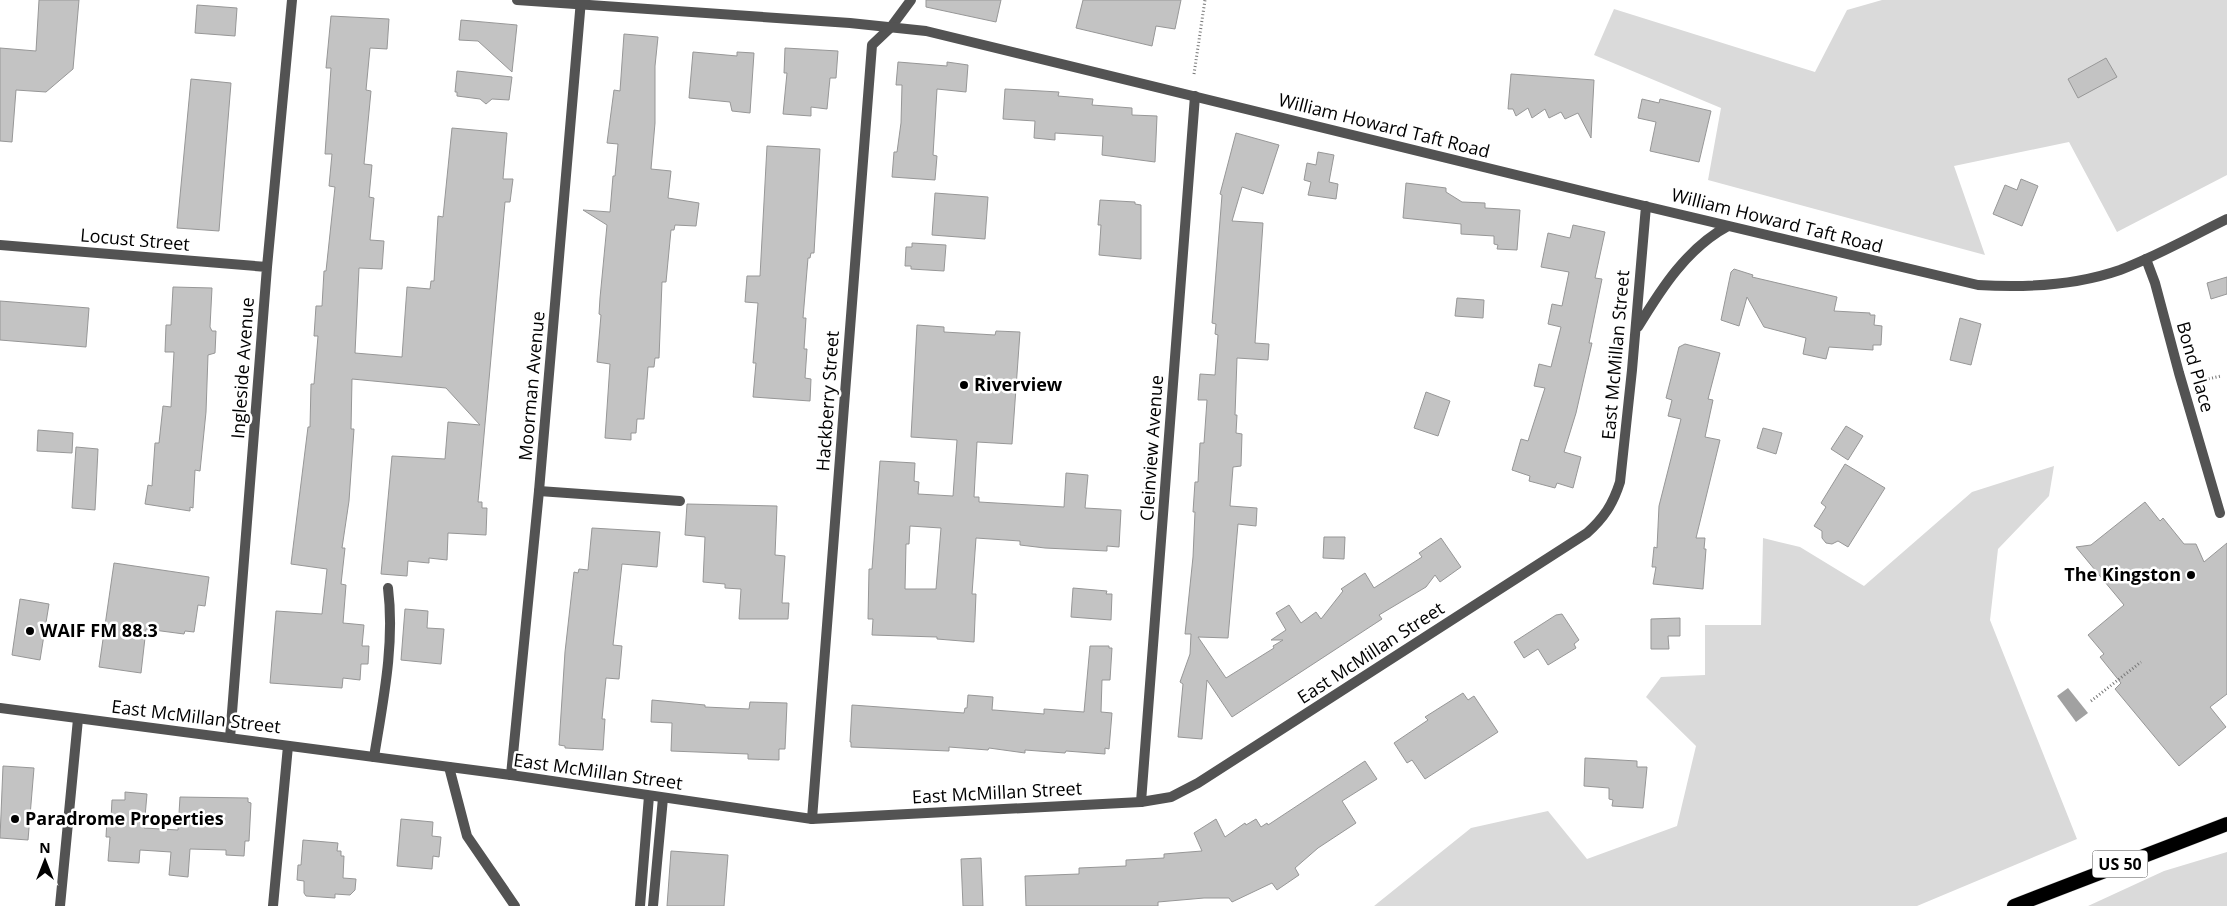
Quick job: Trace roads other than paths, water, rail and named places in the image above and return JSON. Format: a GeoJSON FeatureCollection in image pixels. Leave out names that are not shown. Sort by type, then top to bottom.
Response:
{"type":"FeatureCollection","features":[{"type":"Feature","properties":{"kind":"highway","name":"US 50"},"geometry":{"type":"LineString","coordinates":[[2014,906],[2227,824]]}},
{"type":"Feature","properties":{"kind":"street","name":"Ingleside Avenue"},"geometry":{"type":"LineString","coordinates":[[230,738],[267,267],[292,0]]}},
{"type":"Feature","properties":{"kind":"street","name":"William Howard Taft Road"},"geometry":{"type":"LineString","coordinates":[[517,0],[581,2],[926,31],[1978,285],[2016,288],[2083,281],[2120,270],[2226,222]]}},
{"type":"Feature","properties":{"kind":"street","name":"Hackberry Street"},"geometry":{"type":"LineString","coordinates":[[812,819],[872,45],[891,27],[911,0]]}},
{"type":"Feature","properties":{"kind":"street","name":"Moorman Avenue"},"geometry":{"type":"LineString","coordinates":[[511,775],[540,491],[581,2]]}},
{"type":"Feature","properties":{"kind":"street","name":"Cleinview Avenue"},"geometry":{"type":"LineString","coordinates":[[1141,802],[1195,96]]}},
{"type":"Feature","properties":{"kind":"street","name":"East McMillan Street"},"geometry":{"type":"LineString","coordinates":[[0,708],[511,775],[812,819],[1141,802],[1171,797],[1198,783],[1587,532],[1604,517],[1615,497],[1620,482],[1636,330],[1646,206]]}},
{"type":"Feature","properties":{"kind":"street"},"geometry":{"type":"LineString","coordinates":[[1636,330],[1662,288],[1690,256],[1712,234],[1728,226]]}},
{"type":"Feature","properties":{"kind":"street","name":"Locust Street"},"geometry":{"type":"LineString","coordinates":[[0,245],[267,267]]}},
{"type":"Feature","properties":{"kind":"street","name":"Bond Place"},"geometry":{"type":"LineString","coordinates":[[2146,259],[2155,283],[2179,374],[2220,513]]}},
{"type":"Feature","properties":{"kind":"street"},"geometry":{"type":"LineString","coordinates":[[540,491],[680,502]]}},
{"type":"Feature","properties":{"kind":"street"},"geometry":{"type":"LineString","coordinates":[[374,757],[390,645],[391,606],[388,588]]}},
{"type":"Feature","properties":{"kind":"street"},"geometry":{"type":"LineString","coordinates":[[60,906],[78,719]]}},
{"type":"Feature","properties":{"kind":"street"},"geometry":{"type":"LineString","coordinates":[[273,906],[288,746]]}},
{"type":"Feature","properties":{"kind":"street"},"geometry":{"type":"LineString","coordinates":[[450,767],[467,836],[515,906]]}},
{"type":"Feature","properties":{"kind":"street"},"geometry":{"type":"LineString","coordinates":[[640,906],[649,796]]}},
{"type":"Feature","properties":{"kind":"street"},"geometry":{"type":"LineString","coordinates":[[653,906],[662,798]]}},
{"type":"Feature","properties":{"kind":"place","name":"Riverview"},"geometry":{"type":"Point","coordinates":[964,385]}},
{"type":"Feature","properties":{"kind":"place","name":"The Kingston"},"geometry":{"type":"Point","coordinates":[2191,575]}},
{"type":"Feature","properties":{"kind":"place","name":"WAIF FM 88.3"},"geometry":{"type":"Point","coordinates":[30,631]}},
{"type":"Feature","properties":{"kind":"place","name":"Paradrome Properties"},"geometry":{"type":"Point","coordinates":[15,819]}}]}
